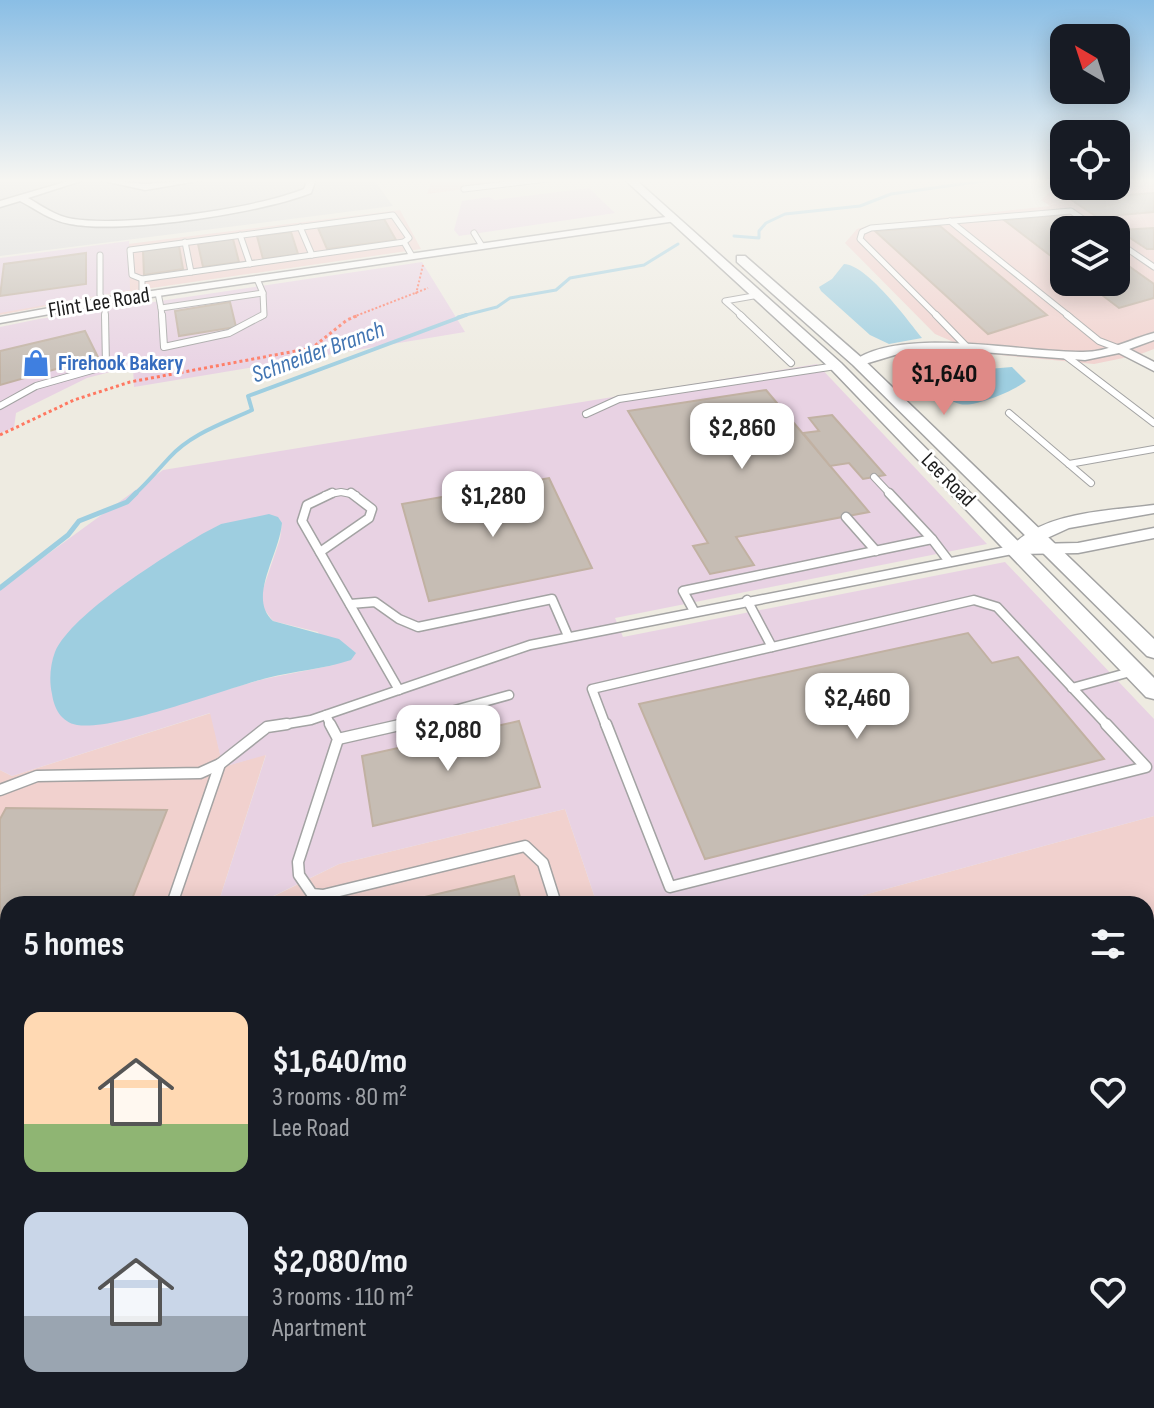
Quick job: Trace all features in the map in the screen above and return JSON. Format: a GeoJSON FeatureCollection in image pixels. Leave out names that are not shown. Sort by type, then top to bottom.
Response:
{"type":"FeatureCollection","features":[{"type":"Feature","properties":{"kind":"street","name":"Flint Lee Road"},"geometry":{"type":"LineString","coordinates":[[0,320],[142,295],[491,245]]}},
{"type":"Feature","properties":{"kind":"street","name":"Lee Road"},"geometry":{"type":"LineString","coordinates":[[702,245],[836,366],[1154,691]]}},
{"type":"Feature","properties":{"kind":"street","name":"Lee Road"},"geometry":{"type":"LineString","coordinates":[[724,245],[858,362],[1154,651]]}},
{"type":"Feature","properties":{"kind":"street"},"geometry":{"type":"LineString","coordinates":[[858,362],[888,364],[962,352],[968,348],[1066,356],[1094,355],[1154,336]]}},
{"type":"Feature","properties":{"kind":"street"},"geometry":{"type":"LineString","coordinates":[[1120,349],[1154,367]]}},
{"type":"Feature","properties":{"kind":"street"},"geometry":{"type":"LineString","coordinates":[[1017,549],[1034,534],[1058,526],[1154,509]]}},
{"type":"Feature","properties":{"kind":"street"},"geometry":{"type":"LineString","coordinates":[[1017,549],[1078,548],[1154,533]]}},
{"type":"Feature","properties":{"kind":"lane"},"geometry":{"type":"LineString","coordinates":[[166,245],[130,250],[132,275],[142,279],[386,245]]}},
{"type":"Feature","properties":{"kind":"lane"},"geometry":{"type":"LineString","coordinates":[[186,245],[191,272]]}},
{"type":"Feature","properties":{"kind":"lane"},"geometry":{"type":"LineString","coordinates":[[243,245],[250,264]]}},
{"type":"Feature","properties":{"kind":"lane"},"geometry":{"type":"LineString","coordinates":[[306,245],[314,271]]}},
{"type":"Feature","properties":{"kind":"lane"},"geometry":{"type":"LineString","coordinates":[[406,245],[412,256]]}},
{"type":"Feature","properties":{"kind":"lane"},"geometry":{"type":"LineString","coordinates":[[868,245],[968,348]]}},
{"type":"Feature","properties":{"kind":"lane"},"geometry":{"type":"LineString","coordinates":[[979,245],[1099,341],[1120,349]]}},
{"type":"Feature","properties":{"kind":"lane"},"geometry":{"type":"LineString","coordinates":[[1130,251],[1154,267]]}},
{"type":"Feature","properties":{"kind":"lane"},"geometry":{"type":"LineString","coordinates":[[0,406],[36,386],[106,366],[105,301],[100,295],[100,255]]}},
{"type":"Feature","properties":{"kind":"lane"},"geometry":{"type":"LineString","coordinates":[[142,279],[142,295]]}},
{"type":"Feature","properties":{"kind":"lane"},"geometry":{"type":"LineString","coordinates":[[158,293],[164,347],[218,338],[252,324],[264,315],[263,293],[257,279]]}},
{"type":"Feature","properties":{"kind":"lane"},"geometry":{"type":"LineString","coordinates":[[161,308],[263,293]]}},
{"type":"Feature","properties":{"kind":"lane"},"geometry":{"type":"LineString","coordinates":[[759,295],[725,301],[791,363]]}},
{"type":"Feature","properties":{"kind":"lane"},"geometry":{"type":"LineString","coordinates":[[1066,356],[1154,423]]}},
{"type":"Feature","properties":{"kind":"lane"},"geometry":{"type":"LineString","coordinates":[[586,414],[619,399],[836,366]]}},
{"type":"Feature","properties":{"kind":"lane"},"geometry":{"type":"LineString","coordinates":[[1009,413],[1091,483]]}},
{"type":"Feature","properties":{"kind":"lane"},"geometry":{"type":"LineString","coordinates":[[1069,464],[1154,449]]}},
{"type":"Feature","properties":{"kind":"lane"},"geometry":{"type":"LineString","coordinates":[[874,477],[948,560]]}},
{"type":"Feature","properties":{"kind":"lane"},"geometry":{"type":"LineString","coordinates":[[320,552],[369,518],[372,509],[366,500],[353,494],[335,492],[316,498],[307,505],[302,521],[399,690]]}},
{"type":"Feature","properties":{"kind":"lane"},"geometry":{"type":"LineString","coordinates":[[846,517],[876,551]]}},
{"type":"Feature","properties":{"kind":"lane"},"geometry":{"type":"LineString","coordinates":[[694,611],[683,591],[932,539]]}},
{"type":"Feature","properties":{"kind":"lane"},"geometry":{"type":"LineString","coordinates":[[0,790],[37,776],[200,773],[220,764],[267,727],[326,715],[530,645],[948,560],[1017,549]]}},
{"type":"Feature","properties":{"kind":"lane"},"geometry":{"type":"LineString","coordinates":[[350,604],[380,601],[401,621],[418,627],[552,599],[568,636]]}},
{"type":"Feature","properties":{"kind":"lane"},"geometry":{"type":"LineString","coordinates":[[747,600],[772,647]]}},
{"type":"Feature","properties":{"kind":"lane"},"geometry":{"type":"LineString","coordinates":[[974,600],[997,607],[1072,688],[1146,767],[670,887],[592,689],[974,600]]}},
{"type":"Feature","properties":{"kind":"lane"},"geometry":{"type":"LineString","coordinates":[[1072,688],[1135,671]]}},
{"type":"Feature","properties":{"kind":"lane"},"geometry":{"type":"LineString","coordinates":[[338,739],[360,736],[509,695]]}},
{"type":"Feature","properties":{"kind":"lane"},"geometry":{"type":"LineString","coordinates":[[326,715],[338,739],[298,862],[299,875],[312,894],[340,892],[371,881],[525,846],[533,849],[544,862],[554,896]]}},
{"type":"Feature","properties":{"kind":"lane"},"geometry":{"type":"LineString","coordinates":[[175,896],[220,764]]}},
{"type":"Feature","properties":{"kind":"path"},"geometry":{"type":"LineString","coordinates":[[416,294],[425,254]]}},
{"type":"Feature","properties":{"kind":"path"},"geometry":{"type":"LineString","coordinates":[[0,435],[74,400],[130,382],[304,351],[323,342],[347,320],[428,288]]}},
{"type":"Feature","properties":{"kind":"shaded area"},"geometry":{"type":"Polygon","coordinates":[[[0,245],[89,245],[0,256],[0,245]]]}},
{"type":"Feature","properties":{"kind":"shaded area"},"geometry":{"type":"Polygon","coordinates":[[[101,245],[129,245],[130,290],[0,313],[0,258],[101,245]]]}},
{"type":"Feature","properties":{"kind":"shaded area"},"geometry":{"type":"Polygon","coordinates":[[[122,245],[419,245],[421,249],[110,294],[0,315],[0,260],[122,245]]]}},
{"type":"Feature","properties":{"kind":"shaded area"},"geometry":{"type":"Polygon","coordinates":[[[847,245],[1050,245],[1050,296],[1130,296],[1130,245],[1154,245],[1154,349],[1094,364],[979,353],[935,334],[847,245]]]}},
{"type":"Feature","properties":{"kind":"shaded area"},"geometry":{"type":"Polygon","coordinates":[[[422,262],[465,332],[134,387],[133,366],[87,378],[16,413],[14,428],[0,433],[0,327],[422,262]]]}},
{"type":"Feature","properties":{"kind":"shaded area"},"geometry":{"type":"Polygon","coordinates":[[[817,364],[987,544],[615,618],[623,637],[1005,562],[1154,719],[1154,816],[860,896],[594,896],[565,809],[339,864],[273,896],[221,896],[266,755],[223,767],[210,713],[12,776],[0,770],[0,589],[163,470],[817,364]],[[282,523],[221,524],[178,549],[76,725],[123,719],[264,679],[334,665],[318,632],[273,621],[261,605],[261,595],[280,539],[282,523]]]}},
{"type":"Feature","properties":{"kind":"shaded area"},"geometry":{"type":"Polygon","coordinates":[[[211,713],[223,767],[266,754],[221,896],[0,896],[0,770],[12,776],[211,713]]]}},
{"type":"Feature","properties":{"kind":"shaded area"},"geometry":{"type":"Polygon","coordinates":[[[565,809],[594,896],[274,896],[339,864],[565,809]]]}},
{"type":"Feature","properties":{"kind":"shaded area"},"geometry":{"type":"Polygon","coordinates":[[[1154,816],[1154,896],[860,896],[1154,816]]]}},
{"type":"Feature","properties":{"kind":"water"},"geometry":{"type":"Polygon","coordinates":[[[844,264],[864,273],[875,283],[922,338],[889,344],[870,335],[821,291],[819,287],[832,279],[844,264]]]}},
{"type":"Feature","properties":{"kind":"water"},"geometry":{"type":"Polygon","coordinates":[[[945,362],[976,370],[1012,367],[1026,381],[994,397],[960,404],[934,389],[915,367],[945,362]]]}},
{"type":"Feature","properties":{"kind":"water"},"geometry":{"type":"Polygon","coordinates":[[[269,514],[278,517],[282,523],[264,589],[266,612],[273,621],[339,639],[356,653],[351,660],[267,678],[117,722],[77,725],[63,718],[51,689],[52,662],[65,637],[80,620],[121,587],[202,534],[221,524],[269,514]]]}},
{"type":"Feature","properties":{"kind":"building"},"geometry":{"type":"Polygon","coordinates":[[[198,245],[234,245],[239,262],[203,267],[198,245]]]}},
{"type":"Feature","properties":{"kind":"building"},"geometry":{"type":"Polygon","coordinates":[[[259,245],[295,245],[298,254],[263,259],[259,245]]]}},
{"type":"Feature","properties":{"kind":"building"},"geometry":{"type":"Polygon","coordinates":[[[325,245],[360,245],[327,249],[325,245]]]}},
{"type":"Feature","properties":{"kind":"building"},"geometry":{"type":"Polygon","coordinates":[[[890,245],[962,245],[1047,315],[988,334],[890,245]]]}},
{"type":"Feature","properties":{"kind":"building"},"geometry":{"type":"Polygon","coordinates":[[[1036,245],[1050,245],[1050,255],[1036,245]]]}},
{"type":"Feature","properties":{"kind":"building"},"geometry":{"type":"Polygon","coordinates":[[[1140,245],[1154,245],[1154,249],[1147,249],[1140,245]]]}},
{"type":"Feature","properties":{"kind":"building"},"geometry":{"type":"Polygon","coordinates":[[[179,246],[183,269],[144,275],[143,251],[179,246]]]}},
{"type":"Feature","properties":{"kind":"building"},"geometry":{"type":"Polygon","coordinates":[[[86,253],[86,284],[0,296],[4,264],[86,253]]]}},
{"type":"Feature","properties":{"kind":"building"},"geometry":{"type":"Polygon","coordinates":[[[1130,267],[1154,284],[1154,298],[1119,308],[1103,296],[1130,296],[1130,267]]]}},
{"type":"Feature","properties":{"kind":"building"},"geometry":{"type":"Polygon","coordinates":[[[230,302],[236,327],[179,336],[175,311],[230,302]]]}},
{"type":"Feature","properties":{"kind":"building","name":"Firehook Bakery"},"geometry":{"type":"Polygon","coordinates":[[[85,331],[98,357],[0,385],[0,351],[85,331]]]}},
{"type":"Feature","properties":{"kind":"building"},"geometry":{"type":"Polygon","coordinates":[[[766,390],[869,512],[736,537],[754,565],[710,574],[693,546],[708,543],[628,411],[766,390]]]}},
{"type":"Feature","properties":{"kind":"building"},"geometry":{"type":"Polygon","coordinates":[[[832,415],[885,475],[863,479],[849,463],[830,466],[803,433],[819,431],[809,418],[832,415]]]}},
{"type":"Feature","properties":{"kind":"building"},"geometry":{"type":"Polygon","coordinates":[[[549,478],[592,568],[429,601],[402,504],[549,478]]]}},
{"type":"Feature","properties":{"kind":"building"},"geometry":{"type":"Polygon","coordinates":[[[968,633],[992,663],[1018,657],[1104,759],[705,859],[639,704],[968,633]]]}},
{"type":"Feature","properties":{"kind":"building"},"geometry":{"type":"Polygon","coordinates":[[[519,721],[540,787],[373,826],[362,756],[519,721]]]}},
{"type":"Feature","properties":{"kind":"building"},"geometry":{"type":"Polygon","coordinates":[[[6,808],[167,810],[133,896],[0,896],[0,819],[6,808]]]}},
{"type":"Feature","properties":{"kind":"building"},"geometry":{"type":"Polygon","coordinates":[[[514,876],[520,896],[429,896],[514,876]]]}},
{"type":"Feature","properties":{"kind":"waterway"},"geometry":{"type":"LineString","coordinates":[[458,317],[497,307],[510,298],[556,290],[570,278],[644,265],[677,245]]}},
{"type":"Feature","properties":{"kind":"waterway","name":"Schneider Branch"},"geometry":{"type":"LineString","coordinates":[[134,495],[187,442],[252,410],[248,396],[466,315]]}},
{"type":"Feature","properties":{"kind":"waterway","name":"Schneider Branch"},"geometry":{"type":"LineString","coordinates":[[0,588],[68,535],[79,521],[127,502],[134,495]]}},
{"type":"Feature","properties":{"kind":"place","name":"Firehook Bakery"},"geometry":{"type":"Point","coordinates":[36,363]}}]}
